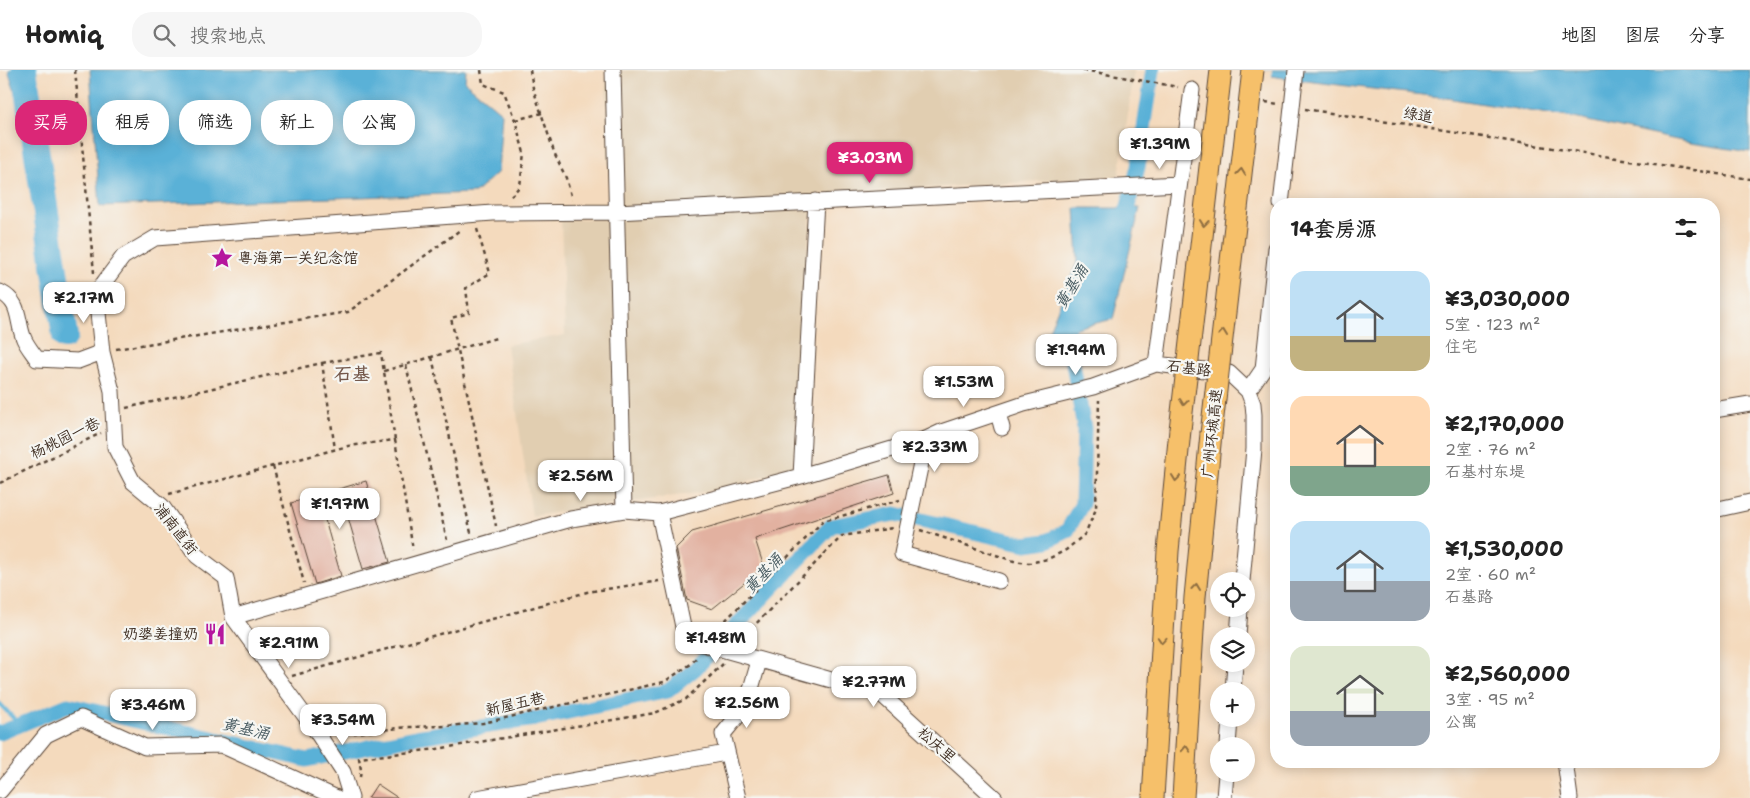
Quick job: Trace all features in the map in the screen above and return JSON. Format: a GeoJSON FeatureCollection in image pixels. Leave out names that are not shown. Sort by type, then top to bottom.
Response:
{"type":"FeatureCollection","features":[{"type":"Feature","properties":{"kind":"highway","name":"广州环城高速"},"geometry":{"type":"LineString","coordinates":[[1152,798],[1169,542],[1221,70]]}},
{"type":"Feature","properties":{"kind":"highway","name":"广州环城高速"},"geometry":{"type":"LineString","coordinates":[[1183,798],[1195,597],[1211,434],[1253,70]]}},
{"type":"Feature","properties":{"kind":"street"},"geometry":{"type":"LineString","coordinates":[[613,70],[624,510]]}},
{"type":"Feature","properties":{"kind":"street"},"geometry":{"type":"LineString","coordinates":[[1282,198],[1296,70]]}},
{"type":"Feature","properties":{"kind":"street"},"geometry":{"type":"LineString","coordinates":[[1156,364],[1192,90]]}},
{"type":"Feature","properties":{"kind":"street"},"geometry":{"type":"LineString","coordinates":[[96,293],[123,257],[155,238],[483,216],[616,212],[1179,184]]}},
{"type":"Feature","properties":{"kind":"street"},"geometry":{"type":"LineString","coordinates":[[800,476],[816,202]]}},
{"type":"Feature","properties":{"kind":"street"},"geometry":{"type":"LineString","coordinates":[[0,292],[9,297],[16,306],[24,340],[37,359],[78,361],[102,352]]}},
{"type":"Feature","properties":{"kind":"street","name":"浦南直街"},"geometry":{"type":"LineString","coordinates":[[96,293],[102,352],[112,391],[115,447],[133,482],[162,506],[197,556],[226,578],[233,617]]}},
{"type":"Feature","properties":{"kind":"street"},"geometry":{"type":"LineString","coordinates":[[1243,572],[1254,449],[1254,409],[1248,391],[1263,368],[1270,303]]}},
{"type":"Feature","properties":{"kind":"street","name":"石基路"},"geometry":{"type":"LineString","coordinates":[[233,617],[571,519],[624,510],[659,513],[800,476],[926,439],[941,432],[1024,404],[1093,387],[1156,364],[1229,372],[1248,391]]}},
{"type":"Feature","properties":{"kind":"street"},"geometry":{"type":"LineString","coordinates":[[1720,409],[1750,404]]}},
{"type":"Feature","properties":{"kind":"street"},"geometry":{"type":"LineString","coordinates":[[998,413],[1002,428]]}},
{"type":"Feature","properties":{"kind":"street"},"geometry":{"type":"LineString","coordinates":[[926,439],[902,554],[999,581]]}},
{"type":"Feature","properties":{"kind":"street"},"geometry":{"type":"LineString","coordinates":[[1720,509],[1750,502]]}},
{"type":"Feature","properties":{"kind":"street"},"geometry":{"type":"LineString","coordinates":[[659,513],[673,579]]}},
{"type":"Feature","properties":{"kind":"street","name":"松庆里"},"geometry":{"type":"LineString","coordinates":[[673,579],[686,641],[707,645],[881,694],[995,798]]}},
{"type":"Feature","properties":{"kind":"street"},"geometry":{"type":"LineString","coordinates":[[233,617],[318,734],[342,772],[351,798]]}},
{"type":"Feature","properties":{"kind":"street"},"geometry":{"type":"LineString","coordinates":[[738,798],[723,734],[746,706],[759,661]]}},
{"type":"Feature","properties":{"kind":"street"},"geometry":{"type":"LineString","coordinates":[[0,791],[46,735],[81,718],[145,746],[221,745],[337,798]]}},
{"type":"Feature","properties":{"kind":"street"},"geometry":{"type":"LineString","coordinates":[[477,798],[726,753]]}},
{"type":"Feature","properties":{"kind":"street"},"geometry":{"type":"LineString","coordinates":[[1567,768],[1570,798]]}},
{"type":"Feature","properties":{"kind":"street"},"geometry":{"type":"LineString","coordinates":[[1224,798],[1225,782]]}},
{"type":"Feature","properties":{"kind":"path"},"geometry":{"type":"LineString","coordinates":[[75,70],[96,293]]}},
{"type":"Feature","properties":{"kind":"path"},"geometry":{"type":"LineString","coordinates":[[102,352],[348,312],[483,216],[520,186],[524,153],[515,120],[504,92],[483,84],[481,70]]}},
{"type":"Feature","properties":{"kind":"path"},"geometry":{"type":"LineString","coordinates":[[530,70],[533,88],[554,152],[566,178],[575,212]]}},
{"type":"Feature","properties":{"kind":"path"},"geometry":{"type":"LineString","coordinates":[[1083,70],[1192,90]]}},
{"type":"Feature","properties":{"kind":"path"},"geometry":{"type":"LineString","coordinates":[[1260,101],[1279,104]]}},
{"type":"Feature","properties":{"kind":"path","name":"绿道"},"geometry":{"type":"LineString","coordinates":[[1298,108],[1750,179]]}},
{"type":"Feature","properties":{"kind":"path"},"geometry":{"type":"LineString","coordinates":[[515,120],[542,113]]}},
{"type":"Feature","properties":{"kind":"path"},"geometry":{"type":"LineString","coordinates":[[483,216],[490,274],[466,288],[469,313],[451,318],[499,540]]}},
{"type":"Feature","properties":{"kind":"path"},"geometry":{"type":"LineString","coordinates":[[384,371],[496,338]]}},
{"type":"Feature","properties":{"kind":"path"},"geometry":{"type":"LineString","coordinates":[[113,411],[322,364],[381,353],[415,564]]}},
{"type":"Feature","properties":{"kind":"path"},"geometry":{"type":"LineString","coordinates":[[432,357],[474,547]]}},
{"type":"Feature","properties":{"kind":"path"},"geometry":{"type":"LineString","coordinates":[[322,364],[335,450]]}},
{"type":"Feature","properties":{"kind":"path"},"geometry":{"type":"LineString","coordinates":[[406,364],[450,554]]}},
{"type":"Feature","properties":{"kind":"path"},"geometry":{"type":"LineString","coordinates":[[359,779],[361,770],[358,758],[437,750],[655,713],[686,699],[734,654],[738,642],[842,536],[909,526],[1014,561],[1029,563],[1048,559],[1066,550],[1085,534],[1096,508],[1099,402],[1093,387]]}},
{"type":"Feature","properties":{"kind":"path","name":"杨桃园一巷"},"geometry":{"type":"LineString","coordinates":[[0,483],[114,427]]}},
{"type":"Feature","properties":{"kind":"path"},"geometry":{"type":"LineString","coordinates":[[153,498],[335,450],[395,440]]}},
{"type":"Feature","properties":{"kind":"path"},"geometry":{"type":"LineString","coordinates":[[273,466],[307,596]]}},
{"type":"Feature","properties":{"kind":"path"},"geometry":{"type":"LineString","coordinates":[[707,645],[715,630],[824,521],[899,500],[914,502]]}},
{"type":"Feature","properties":{"kind":"path"},"geometry":{"type":"LineString","coordinates":[[279,680],[587,592],[673,579]]}},
{"type":"Feature","properties":{"kind":"path","name":"新屋五巷"},"geometry":{"type":"LineString","coordinates":[[318,734],[328,726],[336,735],[408,727],[483,723],[664,682],[691,664],[707,645]]}},
{"type":"Feature","properties":{"kind":"shaded area"},"geometry":{"type":"Polygon","coordinates":[[[606,70],[1134,71],[1119,176],[812,195],[793,466],[725,489],[532,516],[507,345],[565,335],[561,220],[610,218],[606,70]]]}},
{"type":"Feature","properties":{"kind":"water"},"geometry":{"type":"Polygon","coordinates":[[[8,70],[34,70],[38,100],[17,100],[8,70]]]}},
{"type":"Feature","properties":{"kind":"water"},"geometry":{"type":"Polygon","coordinates":[[[90,70],[466,70],[465,82],[502,113],[498,172],[475,193],[100,206],[90,70]]]}},
{"type":"Feature","properties":{"kind":"water"},"geometry":{"type":"Polygon","coordinates":[[[1227,70],[1750,70],[1750,152],[1691,143],[1574,118],[1440,97],[1227,70]]]}},
{"type":"Feature","properties":{"kind":"water"},"geometry":{"type":"Polygon","coordinates":[[[1075,208],[1140,208],[1113,319],[1047,335],[1078,260],[1075,208]]]}},
{"type":"Feature","properties":{"kind":"pier"},"geometry":{"type":"Polygon","coordinates":[[[1225,70],[1272,70],[1271,79],[1227,72],[1225,70]]]}},
{"type":"Feature","properties":{"kind":"building"},"geometry":{"type":"Polygon","coordinates":[[[889,475],[894,493],[755,539],[764,567],[712,609],[687,600],[676,548],[692,532],[889,475]]]}},
{"type":"Feature","properties":{"kind":"building"},"geometry":{"type":"Polygon","coordinates":[[[366,481],[390,562],[363,569],[345,507],[323,513],[341,576],[315,584],[291,503],[366,481]]]}},
{"type":"Feature","properties":{"kind":"building"},"geometry":{"type":"Polygon","coordinates":[[[377,784],[398,798],[368,798],[377,784]]]}},
{"type":"Feature","properties":{"kind":"waterway"},"geometry":{"type":"LineString","coordinates":[[24,70],[65,336]]}},
{"type":"Feature","properties":{"kind":"waterway","name":"黄基涌"},"geometry":{"type":"LineString","coordinates":[[1123,226],[1138,167],[1153,70]]}},
{"type":"Feature","properties":{"kind":"waterway","name":"黄基涌"},"geometry":{"type":"LineString","coordinates":[[0,733],[68,705],[307,760],[416,737],[535,719],[668,691],[695,669],[831,526],[895,514],[1026,544],[1047,541],[1067,531],[1082,504],[1084,428],[1067,328],[1076,312]]}},
{"type":"Feature","properties":{"kind":"waterway"},"geometry":{"type":"LineString","coordinates":[[0,704],[20,725]]}},
{"type":"Feature","properties":{"kind":"place","name":"粤海第一关纪念馆"},"geometry":{"type":"Point","coordinates":[222,258]}},
{"type":"Feature","properties":{"kind":"place","name":"奶婆姜撞奶"},"geometry":{"type":"Point","coordinates":[215,634]}},
{"type":"Feature","properties":{"kind":"district","name":"石基"},"geometry":{"type":"Point","coordinates":[352,374]}}]}
